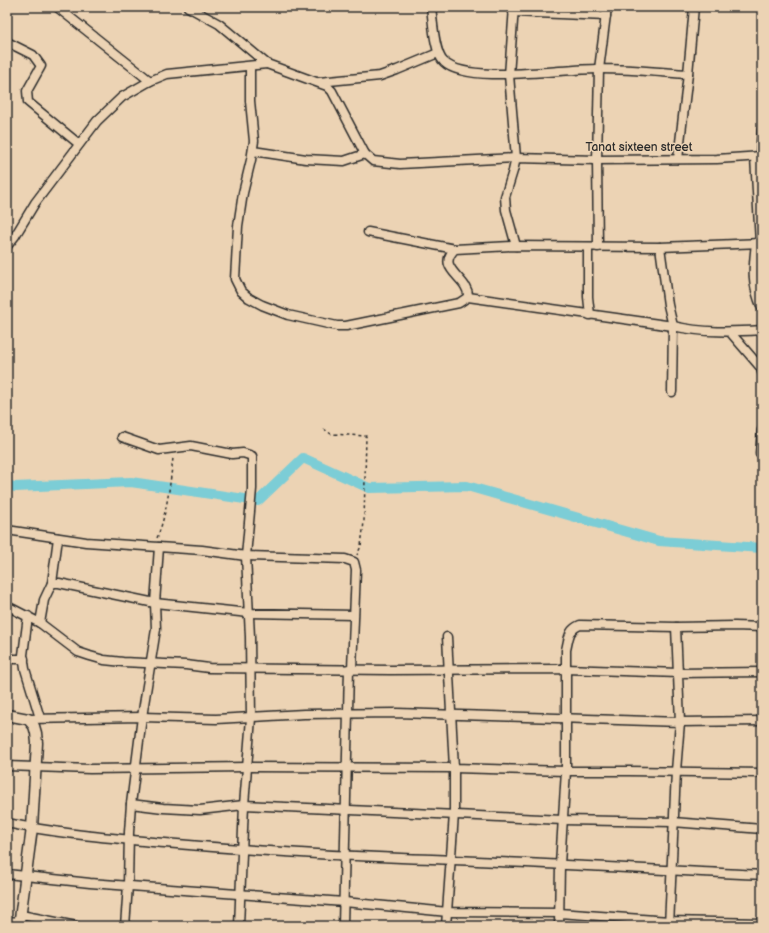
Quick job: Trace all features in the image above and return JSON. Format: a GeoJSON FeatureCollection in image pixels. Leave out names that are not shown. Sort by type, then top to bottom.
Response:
{"type":"FeatureCollection","features":[{"type":"Feature","properties":{"kind":"street"},"geometry":{"type":"LineString","coordinates":[[57,7],[150,81]]}},
{"type":"Feature","properties":{"kind":"street"},"geometry":{"type":"LineString","coordinates":[[188,7],[219,24],[267,64],[327,86],[332,91],[365,154],[344,161],[306,159],[253,151]]}},
{"type":"Feature","properties":{"kind":"street"},"geometry":{"type":"LineString","coordinates":[[432,7],[438,53],[443,62],[453,69],[470,73],[509,75],[599,69],[688,74]]}},
{"type":"Feature","properties":{"kind":"street"},"geometry":{"type":"LineString","coordinates":[[598,247],[599,69],[607,7]]}},
{"type":"Feature","properties":{"kind":"street"},"geometry":{"type":"LineString","coordinates":[[678,159],[694,7]]}},
{"type":"Feature","properties":{"kind":"street"},"geometry":{"type":"LineString","coordinates":[[516,246],[506,210],[505,197],[516,158],[509,75],[514,10],[606,16]]}},
{"type":"Feature","properties":{"kind":"street"},"geometry":{"type":"LineString","coordinates":[[7,42],[33,55],[41,66],[26,91],[28,102],[79,144]]}},
{"type":"Feature","properties":{"kind":"street"},"geometry":{"type":"LineString","coordinates":[[316,82],[380,76],[438,53]]}},
{"type":"Feature","properties":{"kind":"street"},"geometry":{"type":"LineString","coordinates":[[7,246],[15,236],[35,203],[79,144],[97,121],[122,97],[150,81],[167,74],[267,64]]}},
{"type":"Feature","properties":{"kind":"street"},"geometry":{"type":"LineString","coordinates":[[250,66],[250,101],[254,141],[240,213],[235,278],[241,291],[249,298],[262,305],[288,315],[337,326],[346,326],[377,321],[459,303],[468,297],[687,329],[730,332],[762,330]]}},
{"type":"Feature","properties":{"kind":"street"},"geometry":{"type":"LineString","coordinates":[[762,129],[759,156],[759,243],[754,282],[762,308]]}},
{"type":"Feature","properties":{"kind":"street","name":"Tanat sixteen street"},"geometry":{"type":"LineString","coordinates":[[365,154],[373,161],[400,164],[516,158],[598,160],[759,156]]}},
{"type":"Feature","properties":{"kind":"street"},"geometry":{"type":"LineString","coordinates":[[368,232],[455,249],[516,246],[660,247],[759,243]]}},
{"type":"Feature","properties":{"kind":"street"},"geometry":{"type":"LineString","coordinates":[[588,247],[588,297],[590,315]]}},
{"type":"Feature","properties":{"kind":"street"},"geometry":{"type":"LineString","coordinates":[[660,247],[668,305],[673,326],[672,392]]}},
{"type":"Feature","properties":{"kind":"street"},"geometry":{"type":"LineString","coordinates":[[455,249],[450,254],[450,268],[466,285],[468,297]]}},
{"type":"Feature","properties":{"kind":"street"},"geometry":{"type":"LineString","coordinates":[[730,332],[761,368],[762,372]]}},
{"type":"Feature","properties":{"kind":"street"},"geometry":{"type":"LineString","coordinates":[[760,453],[762,430]]}},
{"type":"Feature","properties":{"kind":"street"},"geometry":{"type":"LineString","coordinates":[[122,437],[159,450],[191,446],[232,454],[243,453],[252,456],[252,489],[246,556],[249,613],[251,718],[244,805],[241,894],[238,926]]}},
{"type":"Feature","properties":{"kind":"street"},"geometry":{"type":"LineString","coordinates":[[7,530],[86,542],[202,550],[246,556],[345,559],[354,562],[356,570],[348,714],[343,926]]}},
{"type":"Feature","properties":{"kind":"street"},"geometry":{"type":"LineString","coordinates":[[40,623],[44,600],[52,584],[58,538]]}},
{"type":"Feature","properties":{"kind":"street"},"geometry":{"type":"LineString","coordinates":[[125,926],[131,804],[142,717],[156,629],[156,547]]}},
{"type":"Feature","properties":{"kind":"street"},"geometry":{"type":"LineString","coordinates":[[52,584],[59,584],[155,602],[249,613],[353,615]]}},
{"type":"Feature","properties":{"kind":"street"},"geometry":{"type":"LineString","coordinates":[[7,606],[40,623],[78,652],[113,661],[209,668],[449,670],[566,669],[678,673],[762,672]]}},
{"type":"Feature","properties":{"kind":"street"},"geometry":{"type":"LineString","coordinates":[[28,616],[24,669],[40,718]]}},
{"type":"Feature","properties":{"kind":"street"},"geometry":{"type":"LineString","coordinates":[[559,926],[560,864],[566,772],[566,650],[569,634],[573,628],[580,625],[676,627],[735,626],[762,628]]}},
{"type":"Feature","properties":{"kind":"street"},"geometry":{"type":"LineString","coordinates":[[669,923],[676,771],[680,722],[676,627]]}},
{"type":"Feature","properties":{"kind":"street"},"geometry":{"type":"LineString","coordinates":[[446,926],[454,814],[454,768],[447,637]]}},
{"type":"Feature","properties":{"kind":"street"},"geometry":{"type":"LineString","coordinates":[[7,659],[24,659]]}},
{"type":"Feature","properties":{"kind":"street"},"geometry":{"type":"LineString","coordinates":[[7,715],[28,719],[142,717],[216,719],[304,714],[397,713],[680,722],[762,721]]}},
{"type":"Feature","properties":{"kind":"street"},"geometry":{"type":"LineString","coordinates":[[20,921],[32,828],[36,767],[36,733],[34,726],[28,719]]}},
{"type":"Feature","properties":{"kind":"street"},"geometry":{"type":"LineString","coordinates":[[7,766],[90,769],[247,767],[454,768],[566,772],[676,771],[762,773]]}},
{"type":"Feature","properties":{"kind":"street"},"geometry":{"type":"LineString","coordinates":[[131,804],[163,808],[200,810],[244,805],[563,820],[674,822],[762,829]]}},
{"type":"Feature","properties":{"kind":"street"},"geometry":{"type":"LineString","coordinates":[[7,823],[32,828],[129,840],[242,850],[345,856],[560,864],[762,875]]}},
{"type":"Feature","properties":{"kind":"street"},"geometry":{"type":"LineString","coordinates":[[7,874],[90,883],[344,902],[448,912],[559,913],[669,923],[762,923]]}},
{"type":"Feature","properties":{"kind":"street"},"geometry":{"type":"LineString","coordinates":[[7,921],[76,926]]}},
{"type":"Feature","properties":{"kind":"path"},"geometry":{"type":"LineString","coordinates":[[324,429],[331,434],[366,436],[362,546],[354,562]]}},
{"type":"Feature","properties":{"kind":"path"},"geometry":{"type":"LineString","coordinates":[[156,547],[171,482],[174,448]]}},
{"type":"Feature","properties":{"kind":"waterway"},"geometry":{"type":"LineString","coordinates":[[7,485],[15,487],[131,482],[258,501],[303,458],[369,488],[467,486],[659,541],[762,548]]}}]}
